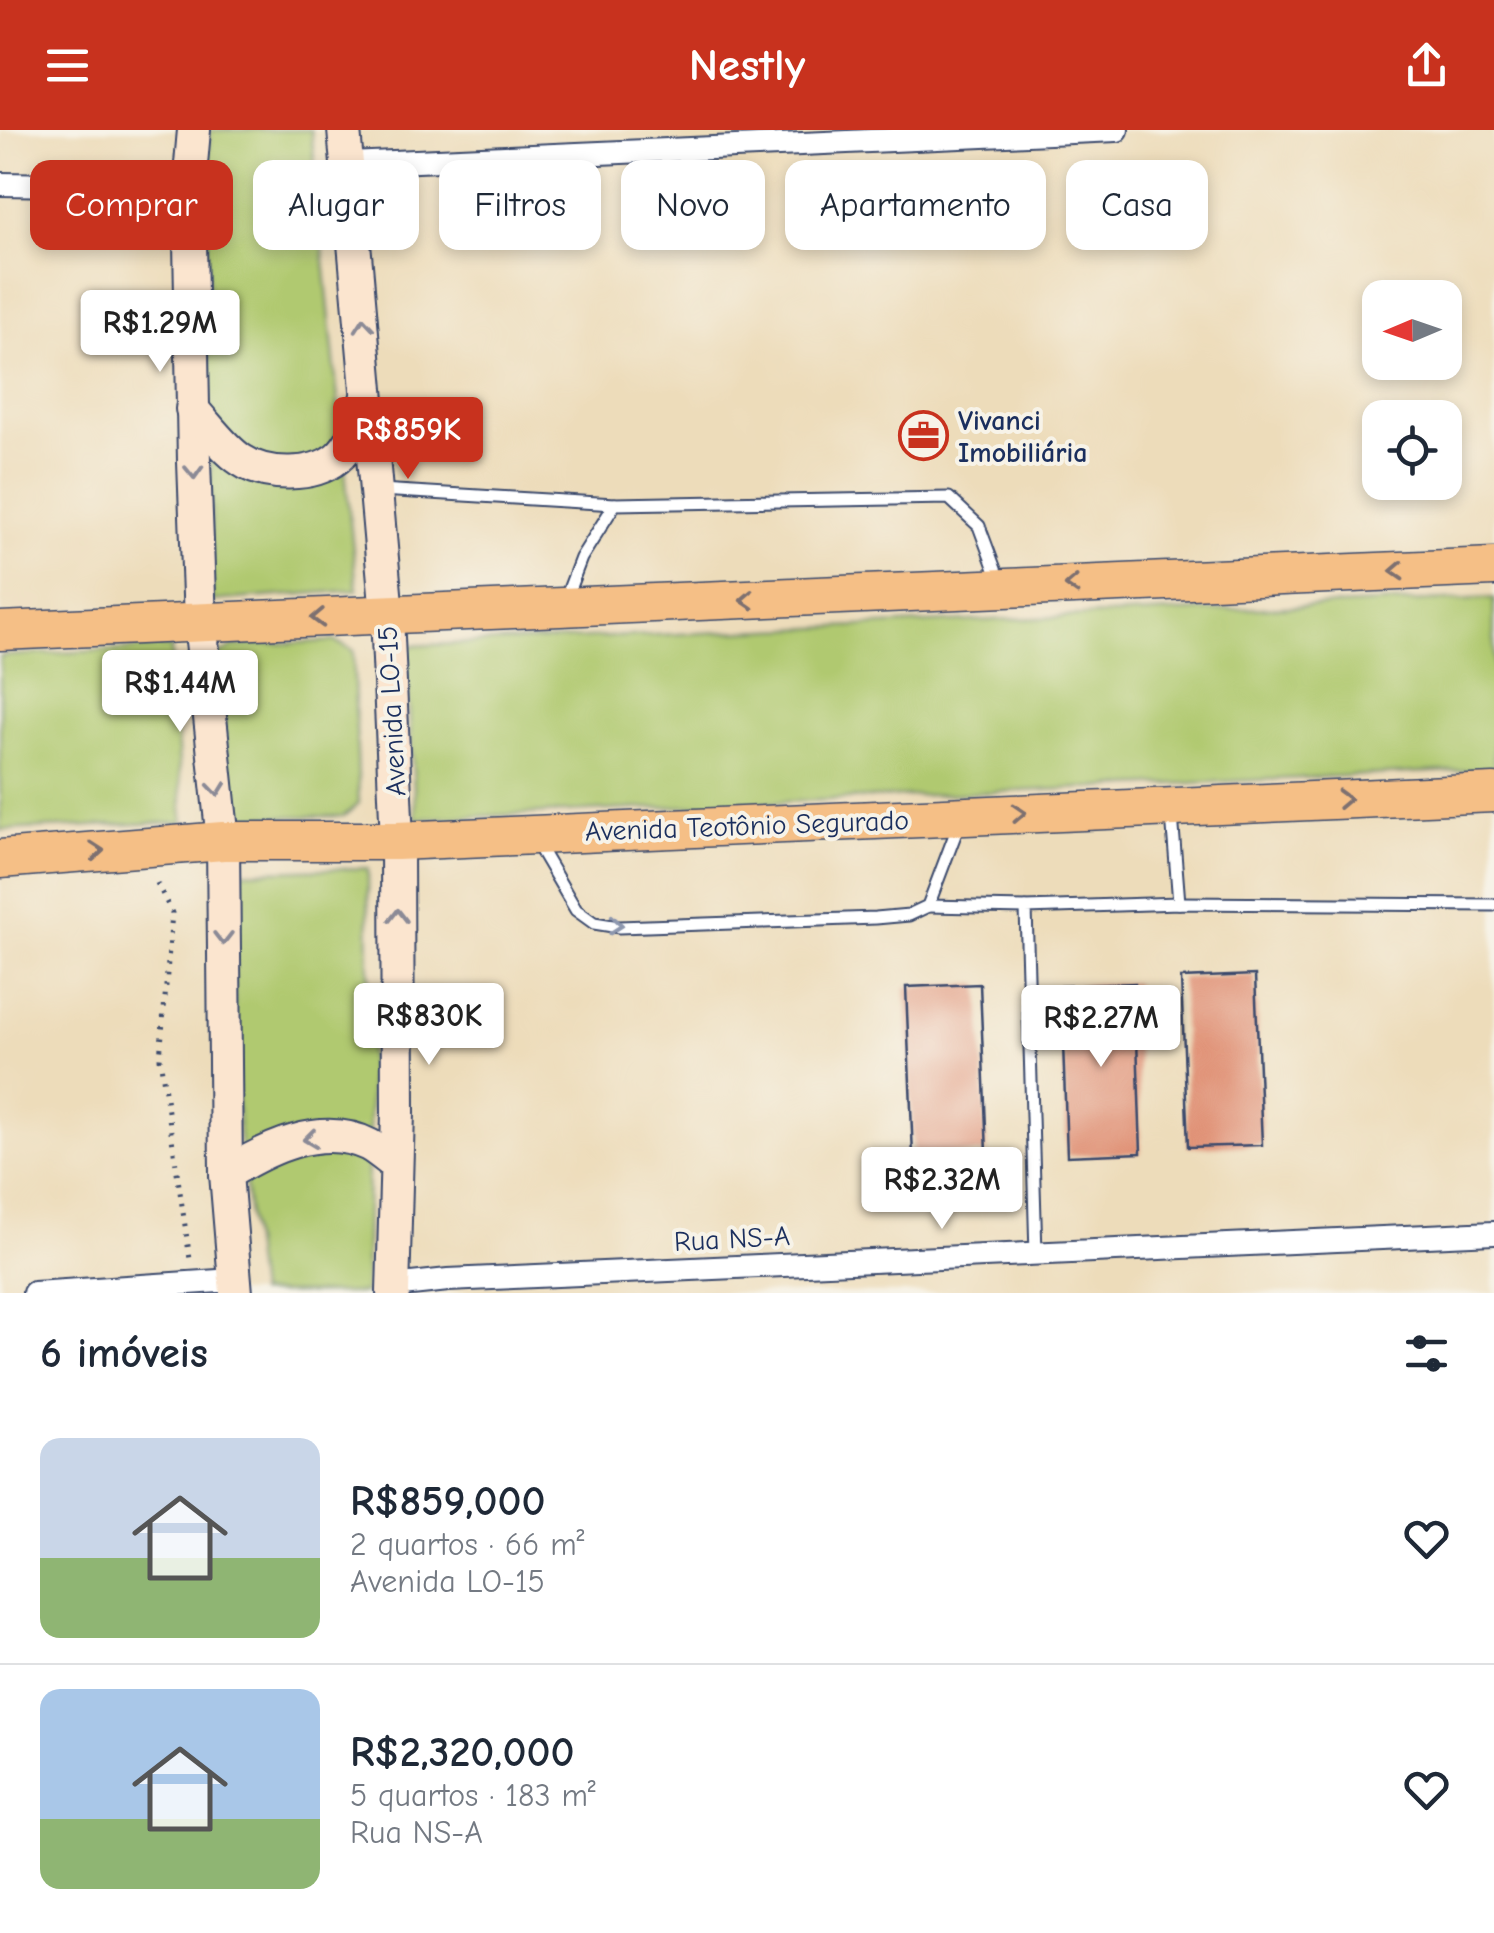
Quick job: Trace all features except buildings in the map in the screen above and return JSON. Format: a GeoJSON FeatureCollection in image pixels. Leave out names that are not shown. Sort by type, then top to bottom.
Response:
{"type":"FeatureCollection","features":[{"type":"Feature","properties":{"kind":"main road"},"geometry":{"type":"LineString","coordinates":[[0,630],[1494,567]]}},
{"type":"Feature","properties":{"kind":"main road","name":"Avenida Teotônio Segurado"},"geometry":{"type":"LineString","coordinates":[[0,858],[222,841],[398,841],[1494,794]]}},
{"type":"Feature","properties":{"kind":"street"},"geometry":{"type":"LineString","coordinates":[[343,141],[1117,130]]}},
{"type":"Feature","properties":{"kind":"street","name":"Avenida LO-15"},"geometry":{"type":"LineString","coordinates":[[343,141],[377,490],[398,841],[393,1289]]}},
{"type":"Feature","properties":{"kind":"street"},"geometry":{"type":"LineString","coordinates":[[0,184],[30,184]]}},
{"type":"Feature","properties":{"kind":"street"},"geometry":{"type":"LineString","coordinates":[[34,1293],[194,1283],[235,1287],[226,1174],[222,841],[200,622],[191,250]]}},
{"type":"Feature","properties":{"kind":"street"},"geometry":{"type":"LineString","coordinates":[[192,409],[240,460],[270,473],[313,469],[336,458],[354,438],[369,389]]}},
{"type":"Feature","properties":{"kind":"street"},"geometry":{"type":"LineString","coordinates":[[226,1174],[286,1142],[328,1137],[367,1144],[396,1164]]}},
{"type":"Feature","properties":{"kind":"street","name":"Rua NS-A"},"geometry":{"type":"LineString","coordinates":[[393,1289],[468,1280],[1494,1233]]}},
{"type":"Feature","properties":{"kind":"lane"},"geometry":{"type":"LineString","coordinates":[[377,490],[615,504],[949,498],[979,526],[1003,588]]}},
{"type":"Feature","properties":{"kind":"lane"},"geometry":{"type":"LineString","coordinates":[[562,609],[581,558],[615,504]]}},
{"type":"Feature","properties":{"kind":"lane"},"geometry":{"type":"LineString","coordinates":[[1172,806],[1179,903]]}},
{"type":"Feature","properties":{"kind":"lane"},"geometry":{"type":"LineString","coordinates":[[928,906],[962,816]]}},
{"type":"Feature","properties":{"kind":"lane"},"geometry":{"type":"LineString","coordinates":[[531,834],[576,910],[594,923],[619,927],[876,918],[909,915],[928,906],[1494,904]]}},
{"type":"Feature","properties":{"kind":"lane"},"geometry":{"type":"LineString","coordinates":[[1026,908],[1036,1254]]}},
{"type":"Feature","properties":{"kind":"path"},"geometry":{"type":"LineString","coordinates":[[157,883],[172,913],[160,1058],[194,1283]]}},
{"type":"Feature","properties":{"kind":"green space"},"geometry":{"type":"Polygon","coordinates":[[[210,130],[311,130],[314,160],[253,160],[253,250],[323,250],[357,590],[212,601],[208,250],[233,250],[233,160],[209,160],[210,130]]]}},
{"type":"Feature","properties":{"kind":"green space"},"geometry":{"type":"Polygon","coordinates":[[[1494,598],[1494,769],[416,819],[405,646],[1494,598]]]}},
{"type":"Feature","properties":{"kind":"green space"},"geometry":{"type":"Polygon","coordinates":[[[334,641],[353,650],[359,803],[344,816],[231,817],[218,655],[235,646],[334,641]]]}},
{"type":"Feature","properties":{"kind":"green space"},"geometry":{"type":"Polygon","coordinates":[[[171,647],[183,822],[0,830],[0,656],[171,647]]]}},
{"type":"Feature","properties":{"kind":"green space"},"geometry":{"type":"Polygon","coordinates":[[[368,868],[370,1085],[365,1293],[258,1293],[238,1123],[230,872],[368,868]]]}},
{"type":"Feature","properties":{"kind":"place","name":"Vivanci Imobiliária"},"geometry":{"type":"Point","coordinates":[923,436]}}]}
